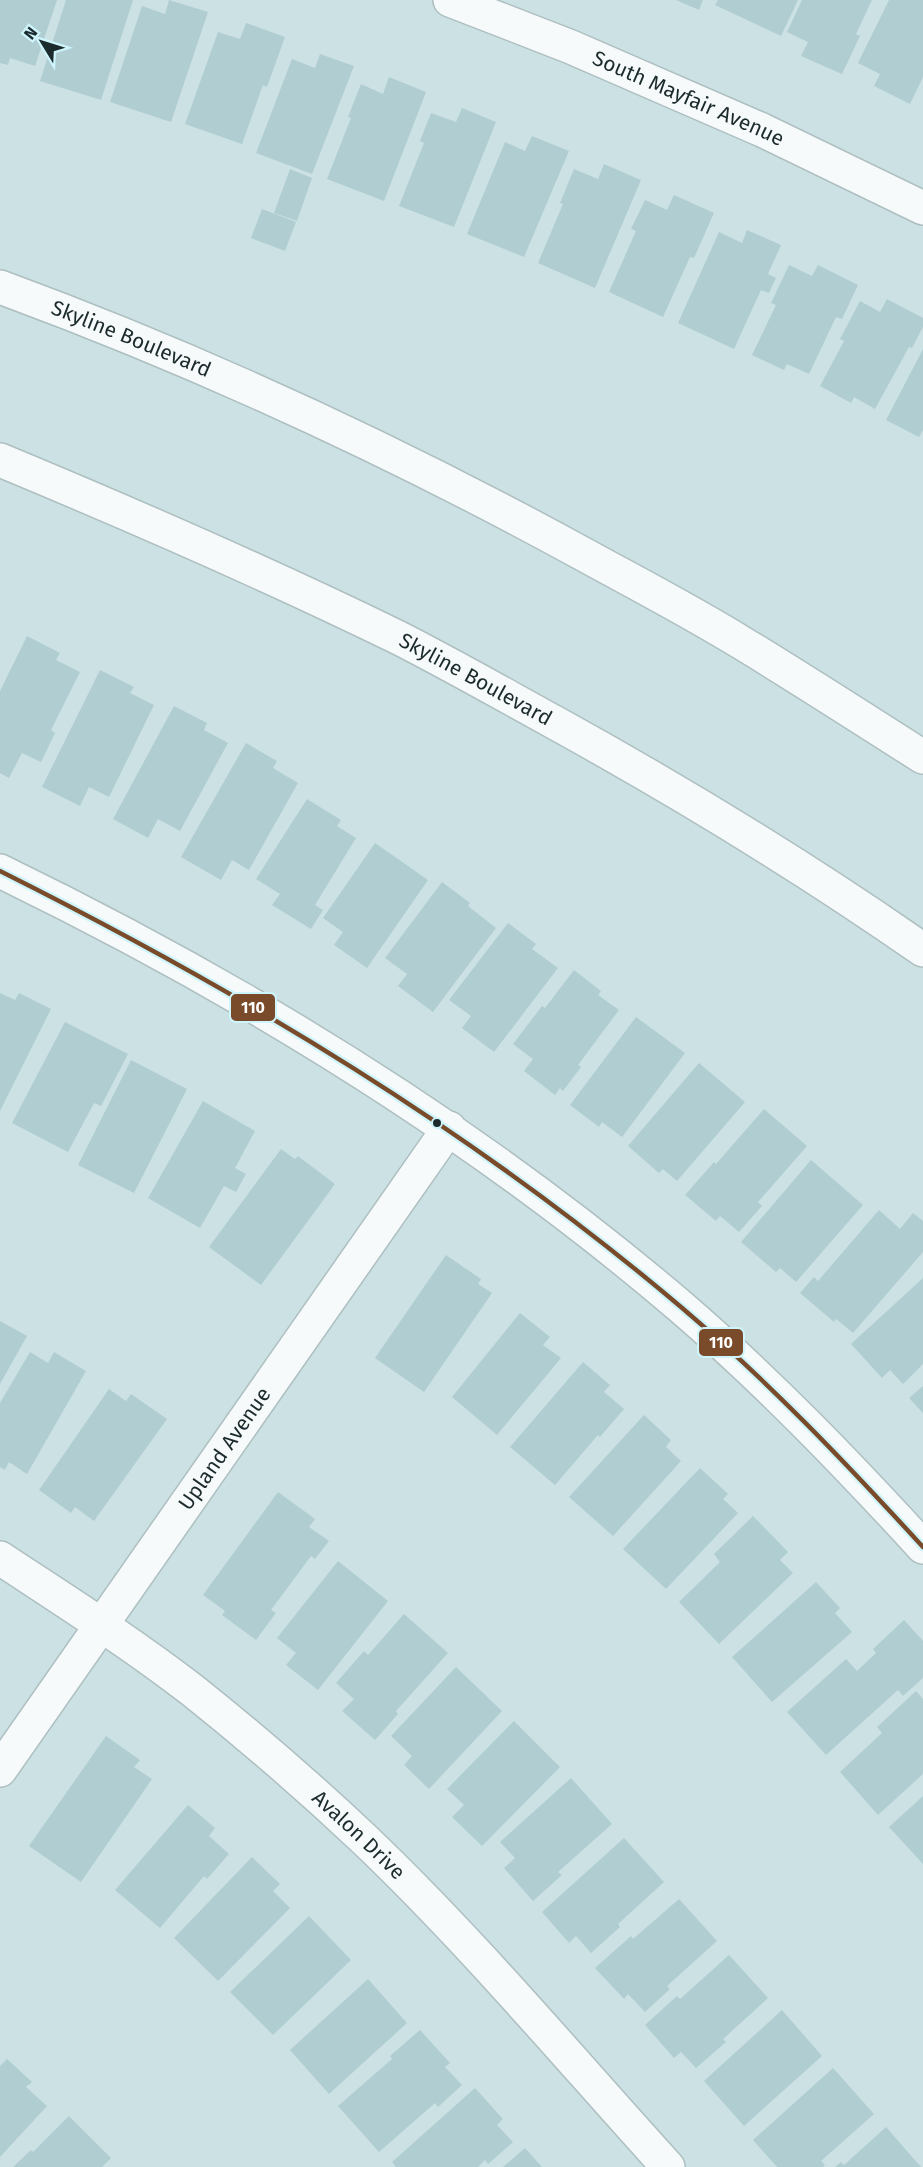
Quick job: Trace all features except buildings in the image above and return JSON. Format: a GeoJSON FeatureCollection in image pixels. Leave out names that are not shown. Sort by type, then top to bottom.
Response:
{"type":"FeatureCollection","features":[{"type":"Feature","properties":{"kind":"street","name":"South Mayfair Avenue"},"geometry":{"type":"LineString","coordinates":[[450,0],[571,47],[762,130],[923,208]]}},
{"type":"Feature","properties":{"kind":"street","name":"Skyline Boulevard"},"geometry":{"type":"LineString","coordinates":[[0,287],[139,341],[246,387],[448,482],[643,586],[741,642],[923,757]]}},
{"type":"Feature","properties":{"kind":"street","name":"Skyline Boulevard"},"geometry":{"type":"LineString","coordinates":[[0,460],[179,536],[400,639],[600,747],[701,807],[799,867],[923,950]]}},
{"type":"Feature","properties":{"kind":"street"},"geometry":{"type":"LineString","coordinates":[[0,871],[97,918],[212,981],[324,1048],[449,1128],[570,1216],[681,1307],[782,1399],[923,1547]]}},
{"type":"Feature","properties":{"kind":"street","name":"Upland Avenue"},"geometry":{"type":"LineString","coordinates":[[0,1770],[449,1128]]}},
{"type":"Feature","properties":{"kind":"street","name":"Avalon Drive"},"geometry":{"type":"LineString","coordinates":[[0,1558],[102,1625],[191,1690],[281,1764],[364,1839],[441,1916],[668,2167]]}},
{"type":"Feature","properties":{"kind":"transit line","name":"110"},"geometry":{"type":"LineString","coordinates":[[0,871],[180,966],[268,1016],[354,1068],[521,1181],[602,1242],[744,1363],[865,1484],[923,1547]]}}]}
